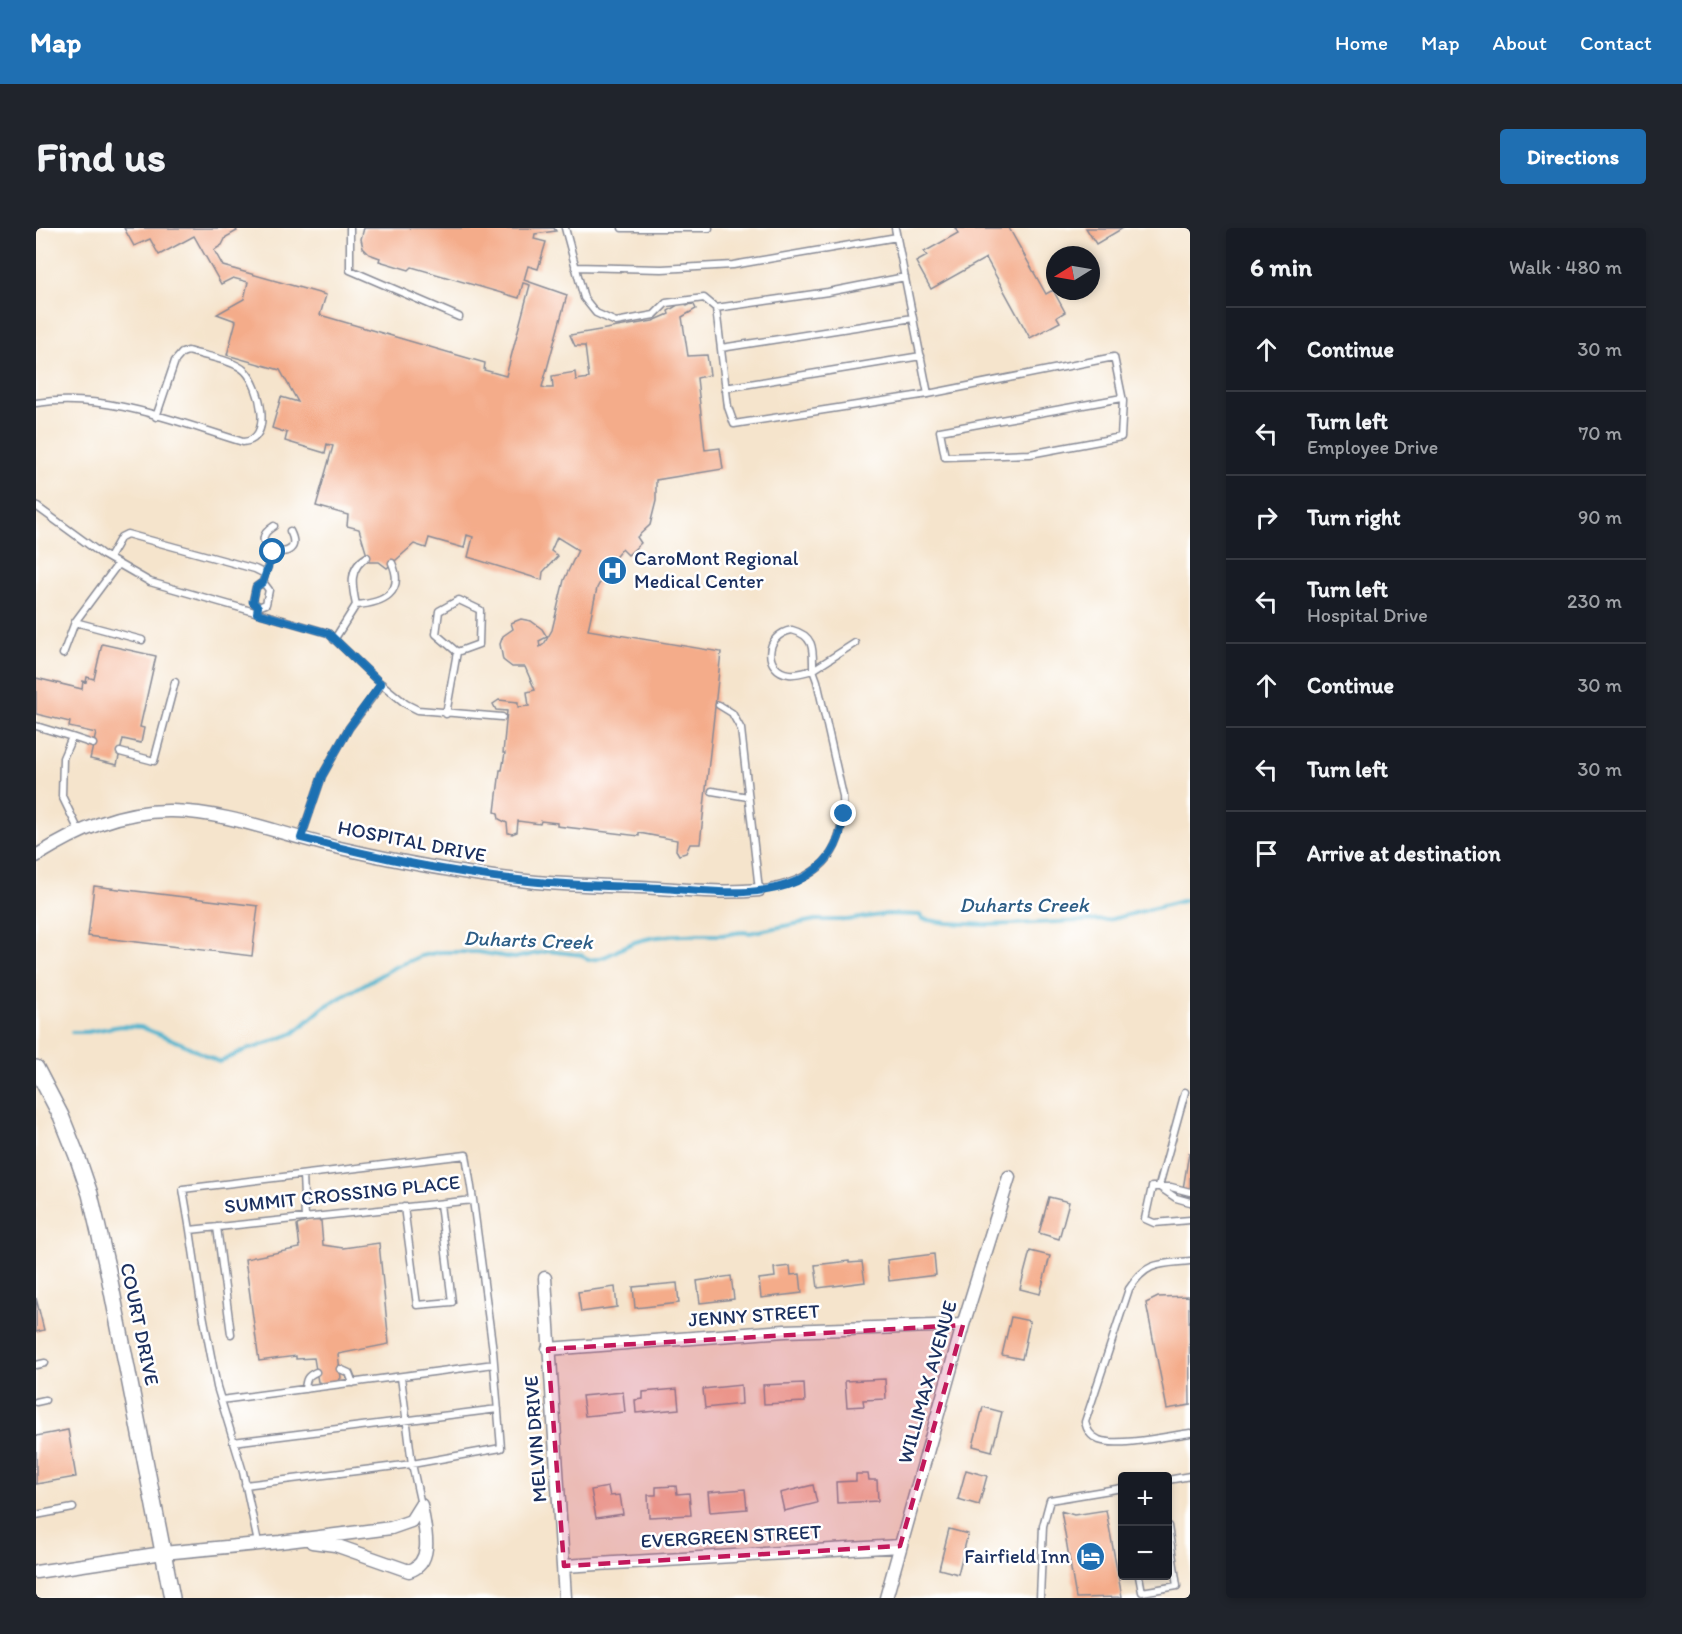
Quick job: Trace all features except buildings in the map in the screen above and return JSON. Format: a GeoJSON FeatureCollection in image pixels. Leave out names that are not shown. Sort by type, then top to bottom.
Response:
{"type":"FeatureCollection","features":[{"type":"Feature","properties":{"kind":"street","name":"HOSPITAL DRIVE"},"geometry":{"type":"LineString","coordinates":[[36,856],[79,831],[117,817],[171,811],[225,817],[398,861],[539,882],[722,891],[759,890]]}},
{"type":"Feature","properties":{"kind":"street","name":"COURT DRIVE"},"geometry":{"type":"LineString","coordinates":[[36,1068],[61,1116],[90,1194],[108,1271],[172,1598]]}},
{"type":"Feature","properties":{"kind":"street","name":"WILLIMAX AVENUE"},"geometry":{"type":"LineString","coordinates":[[886,1598],[963,1325],[1009,1177]]}},
{"type":"Feature","properties":{"kind":"street","name":"MELVIN DRIVE"},"geometry":{"type":"LineString","coordinates":[[545,1278],[565,1598]]}},
{"type":"Feature","properties":{"kind":"street","name":"JENNY STREET"},"geometry":{"type":"LineString","coordinates":[[548,1349],[785,1331],[963,1325]]}},
{"type":"Feature","properties":{"kind":"street"},"geometry":{"type":"LineString","coordinates":[[36,1572],[163,1553],[391,1528],[411,1521],[421,1505]]}},
{"type":"Feature","properties":{"kind":"street"},"geometry":{"type":"LineString","coordinates":[[293,1540],[335,1545],[409,1571],[417,1569],[426,1555],[421,1505]]}},
{"type":"Feature","properties":{"kind":"street","name":"EVERGREEN STREET"},"geometry":{"type":"LineString","coordinates":[[564,1566],[900,1546]]}},
{"type":"Feature","properties":{"kind":"lane"},"geometry":{"type":"LineString","coordinates":[[350,228],[350,270],[459,317]]}},
{"type":"Feature","properties":{"kind":"lane"},"geometry":{"type":"LineString","coordinates":[[565,228],[584,298],[596,312],[616,322],[654,315],[666,303],[704,298],[716,308],[725,388],[734,424],[928,394],[1114,357],[1122,398],[1121,437],[1030,454],[945,457],[940,430],[1122,398]]}},
{"type":"Feature","properties":{"kind":"lane"},"geometry":{"type":"LineString","coordinates":[[622,228],[709,228]]}},
{"type":"Feature","properties":{"kind":"lane"},"geometry":{"type":"LineString","coordinates":[[895,228],[928,394]]}},
{"type":"Feature","properties":{"kind":"lane"},"geometry":{"type":"LineString","coordinates":[[575,267],[662,269],[733,265],[897,237]]}},
{"type":"Feature","properties":{"kind":"lane"},"geometry":{"type":"LineString","coordinates":[[716,308],[828,292],[905,277]]}},
{"type":"Feature","properties":{"kind":"lane"},"geometry":{"type":"LineString","coordinates":[[721,348],[913,318]]}},
{"type":"Feature","properties":{"kind":"lane"},"geometry":{"type":"LineString","coordinates":[[36,403],[68,400],[94,402],[243,442],[255,438],[263,413],[247,372],[236,365],[188,351],[182,353],[175,361],[156,417]]}},
{"type":"Feature","properties":{"kind":"lane"},"geometry":{"type":"LineString","coordinates":[[725,388],[921,356]]}},
{"type":"Feature","properties":{"kind":"lane"},"geometry":{"type":"LineString","coordinates":[[36,506],[109,558],[150,582],[257,610],[328,633],[381,684],[406,704],[418,710],[502,717]]}},
{"type":"Feature","properties":{"kind":"lane"},"geometry":{"type":"LineString","coordinates":[[274,526],[266,537],[267,545],[273,552],[282,553],[290,548],[292,539],[290,531]]}},
{"type":"Feature","properties":{"kind":"lane"},"geometry":{"type":"LineString","coordinates":[[109,558],[122,537],[127,534],[255,569],[265,574]]}},
{"type":"Feature","properties":{"kind":"lane"},"geometry":{"type":"LineString","coordinates":[[257,610],[253,602],[256,587],[263,582],[273,552]]}},
{"type":"Feature","properties":{"kind":"lane"},"geometry":{"type":"LineString","coordinates":[[334,640],[356,605],[352,577],[355,568],[367,557]]}},
{"type":"Feature","properties":{"kind":"lane"},"geometry":{"type":"LineString","coordinates":[[356,605],[374,604],[387,598],[393,590],[397,574],[392,563]]}},
{"type":"Feature","properties":{"kind":"lane"},"geometry":{"type":"LineString","coordinates":[[63,654],[75,622],[118,564]]}},
{"type":"Feature","properties":{"kind":"lane"},"geometry":{"type":"LineString","coordinates":[[257,610],[266,604],[269,590],[263,582]]}},
{"type":"Feature","properties":{"kind":"lane"},"geometry":{"type":"LineString","coordinates":[[459,600],[480,610],[480,621],[479,644],[457,652],[436,634],[439,611],[459,600]]}},
{"type":"Feature","properties":{"kind":"lane"},"geometry":{"type":"LineString","coordinates":[[75,622],[142,640]]}},
{"type":"Feature","properties":{"kind":"lane"},"geometry":{"type":"LineString","coordinates":[[718,705],[732,713],[741,729],[759,890],[785,886],[814,871],[837,845],[844,814],[843,796],[813,670],[812,647],[809,639],[801,632],[783,631],[771,644],[770,653],[775,667],[789,674],[813,670],[855,643]]}},
{"type":"Feature","properties":{"kind":"lane"},"geometry":{"type":"LineString","coordinates":[[446,714],[457,652]]}},
{"type":"Feature","properties":{"kind":"lane"},"geometry":{"type":"LineString","coordinates":[[120,752],[154,761],[175,682]]}},
{"type":"Feature","properties":{"kind":"lane"},"geometry":{"type":"LineString","coordinates":[[301,838],[322,776],[349,728],[381,684]]}},
{"type":"Feature","properties":{"kind":"lane"},"geometry":{"type":"LineString","coordinates":[[36,726],[93,744]]}},
{"type":"Feature","properties":{"kind":"lane"},"geometry":{"type":"LineString","coordinates":[[72,737],[63,758],[62,796],[79,831]]}},
{"type":"Feature","properties":{"kind":"lane"},"geometry":{"type":"LineString","coordinates":[[712,791],[748,797]]}},
{"type":"Feature","properties":{"kind":"lane"},"geometry":{"type":"LineString","coordinates":[[1159,1186],[1185,1092]]}},
{"type":"Feature","properties":{"kind":"lane"},"geometry":{"type":"LineString","coordinates":[[258,1543],[245,1485],[221,1400],[201,1304],[183,1189],[466,1155],[473,1200]]}},
{"type":"Feature","properties":{"kind":"lane"},"geometry":{"type":"LineString","coordinates":[[303,1175],[305,1218]]}},
{"type":"Feature","properties":{"kind":"lane"},"geometry":{"type":"LineString","coordinates":[[1159,1186],[1176,1198],[1190,1202]]}},
{"type":"Feature","properties":{"kind":"lane"},"geometry":{"type":"LineString","coordinates":[[1190,1192],[1159,1186],[1152,1187],[1145,1219],[1154,1223],[1190,1220]]}},
{"type":"Feature","properties":{"kind":"lane","name":"SUMMIT CROSSING PLACE"},"geometry":{"type":"LineString","coordinates":[[190,1230],[473,1200],[494,1364],[501,1448],[412,1464]]}},
{"type":"Feature","properties":{"kind":"lane"},"geometry":{"type":"LineString","coordinates":[[404,1207],[417,1305],[452,1302],[440,1204]]}},
{"type":"Feature","properties":{"kind":"lane"},"geometry":{"type":"LineString","coordinates":[[217,1227],[231,1334]]}},
{"type":"Feature","properties":{"kind":"lane"},"geometry":{"type":"LineString","coordinates":[[1190,1261],[1155,1264],[1139,1274],[1130,1289],[1085,1422],[1088,1432],[1098,1440],[1113,1443],[1190,1433]]}},
{"type":"Feature","properties":{"kind":"lane"},"geometry":{"type":"LineString","coordinates":[[36,1365],[45,1363]]}},
{"type":"Feature","properties":{"kind":"lane"},"geometry":{"type":"LineString","coordinates":[[221,1400],[494,1364]]}},
{"type":"Feature","properties":{"kind":"lane"},"geometry":{"type":"LineString","coordinates":[[340,1369],[349,1373],[353,1383]]}},
{"type":"Feature","properties":{"kind":"lane"},"geometry":{"type":"LineString","coordinates":[[305,1389],[309,1375],[316,1372]]}},
{"type":"Feature","properties":{"kind":"lane"},"geometry":{"type":"LineString","coordinates":[[400,1377],[412,1464],[421,1505]]}},
{"type":"Feature","properties":{"kind":"lane"},"geometry":{"type":"LineString","coordinates":[[36,1402],[45,1400]]}},
{"type":"Feature","properties":{"kind":"lane"},"geometry":{"type":"LineString","coordinates":[[233,1442],[498,1409]]}},
{"type":"Feature","properties":{"kind":"lane"},"geometry":{"type":"LineString","coordinates":[[245,1485],[412,1464]]}},
{"type":"Feature","properties":{"kind":"lane"},"geometry":{"type":"LineString","coordinates":[[1172,1479],[1190,1476]]}},
{"type":"Feature","properties":{"kind":"lane"},"geometry":{"type":"LineString","coordinates":[[1040,1598],[1043,1526],[1050,1500],[1118,1489]]}},
{"type":"Feature","properties":{"kind":"lane"},"geometry":{"type":"LineString","coordinates":[[36,1515],[73,1508]]}},
{"type":"Feature","properties":{"kind":"lane"},"geometry":{"type":"LineString","coordinates":[[1140,1580],[1142,1592],[1177,1586],[1172,1556]]}},
{"type":"Feature","properties":{"kind":"highlighted area"},"geometry":{"type":"Polygon","coordinates":[[[963,1325],[900,1546],[564,1566],[548,1349],[963,1325]]]}},
{"type":"Feature","properties":{"kind":"waterway","name":"Duharts Creek"},"geometry":{"type":"LineString","coordinates":[[72,1032],[87,1032],[121,1026],[141,1027],[219,1062],[250,1048],[294,1033],[324,1007],[393,968],[421,956],[440,952],[478,952],[514,958],[549,951],[582,955],[588,960],[607,956],[629,944],[656,937],[749,933],[815,920],[847,920],[887,914],[920,915],[922,919],[947,923],[988,925],[1108,920],[1190,899]]}},
{"type":"Feature","properties":{"kind":"place","name":"CaroMont Regional Medical Center"},"geometry":{"type":"Point","coordinates":[613,570]}},
{"type":"Feature","properties":{"kind":"place","name":"Fairfield Inn"},"geometry":{"type":"Point","coordinates":[1091,1556]}},
{"type":"Feature","properties":{"kind":"route"},"geometry":{"type":"LineString","coordinates":[[273,552],[263,582],[256,587],[253,602],[258,607],[257,613],[328,633],[381,684],[349,728],[322,776],[301,838],[398,861],[500,878],[744,892],[785,886],[814,871],[837,845],[844,814]]}}]}
